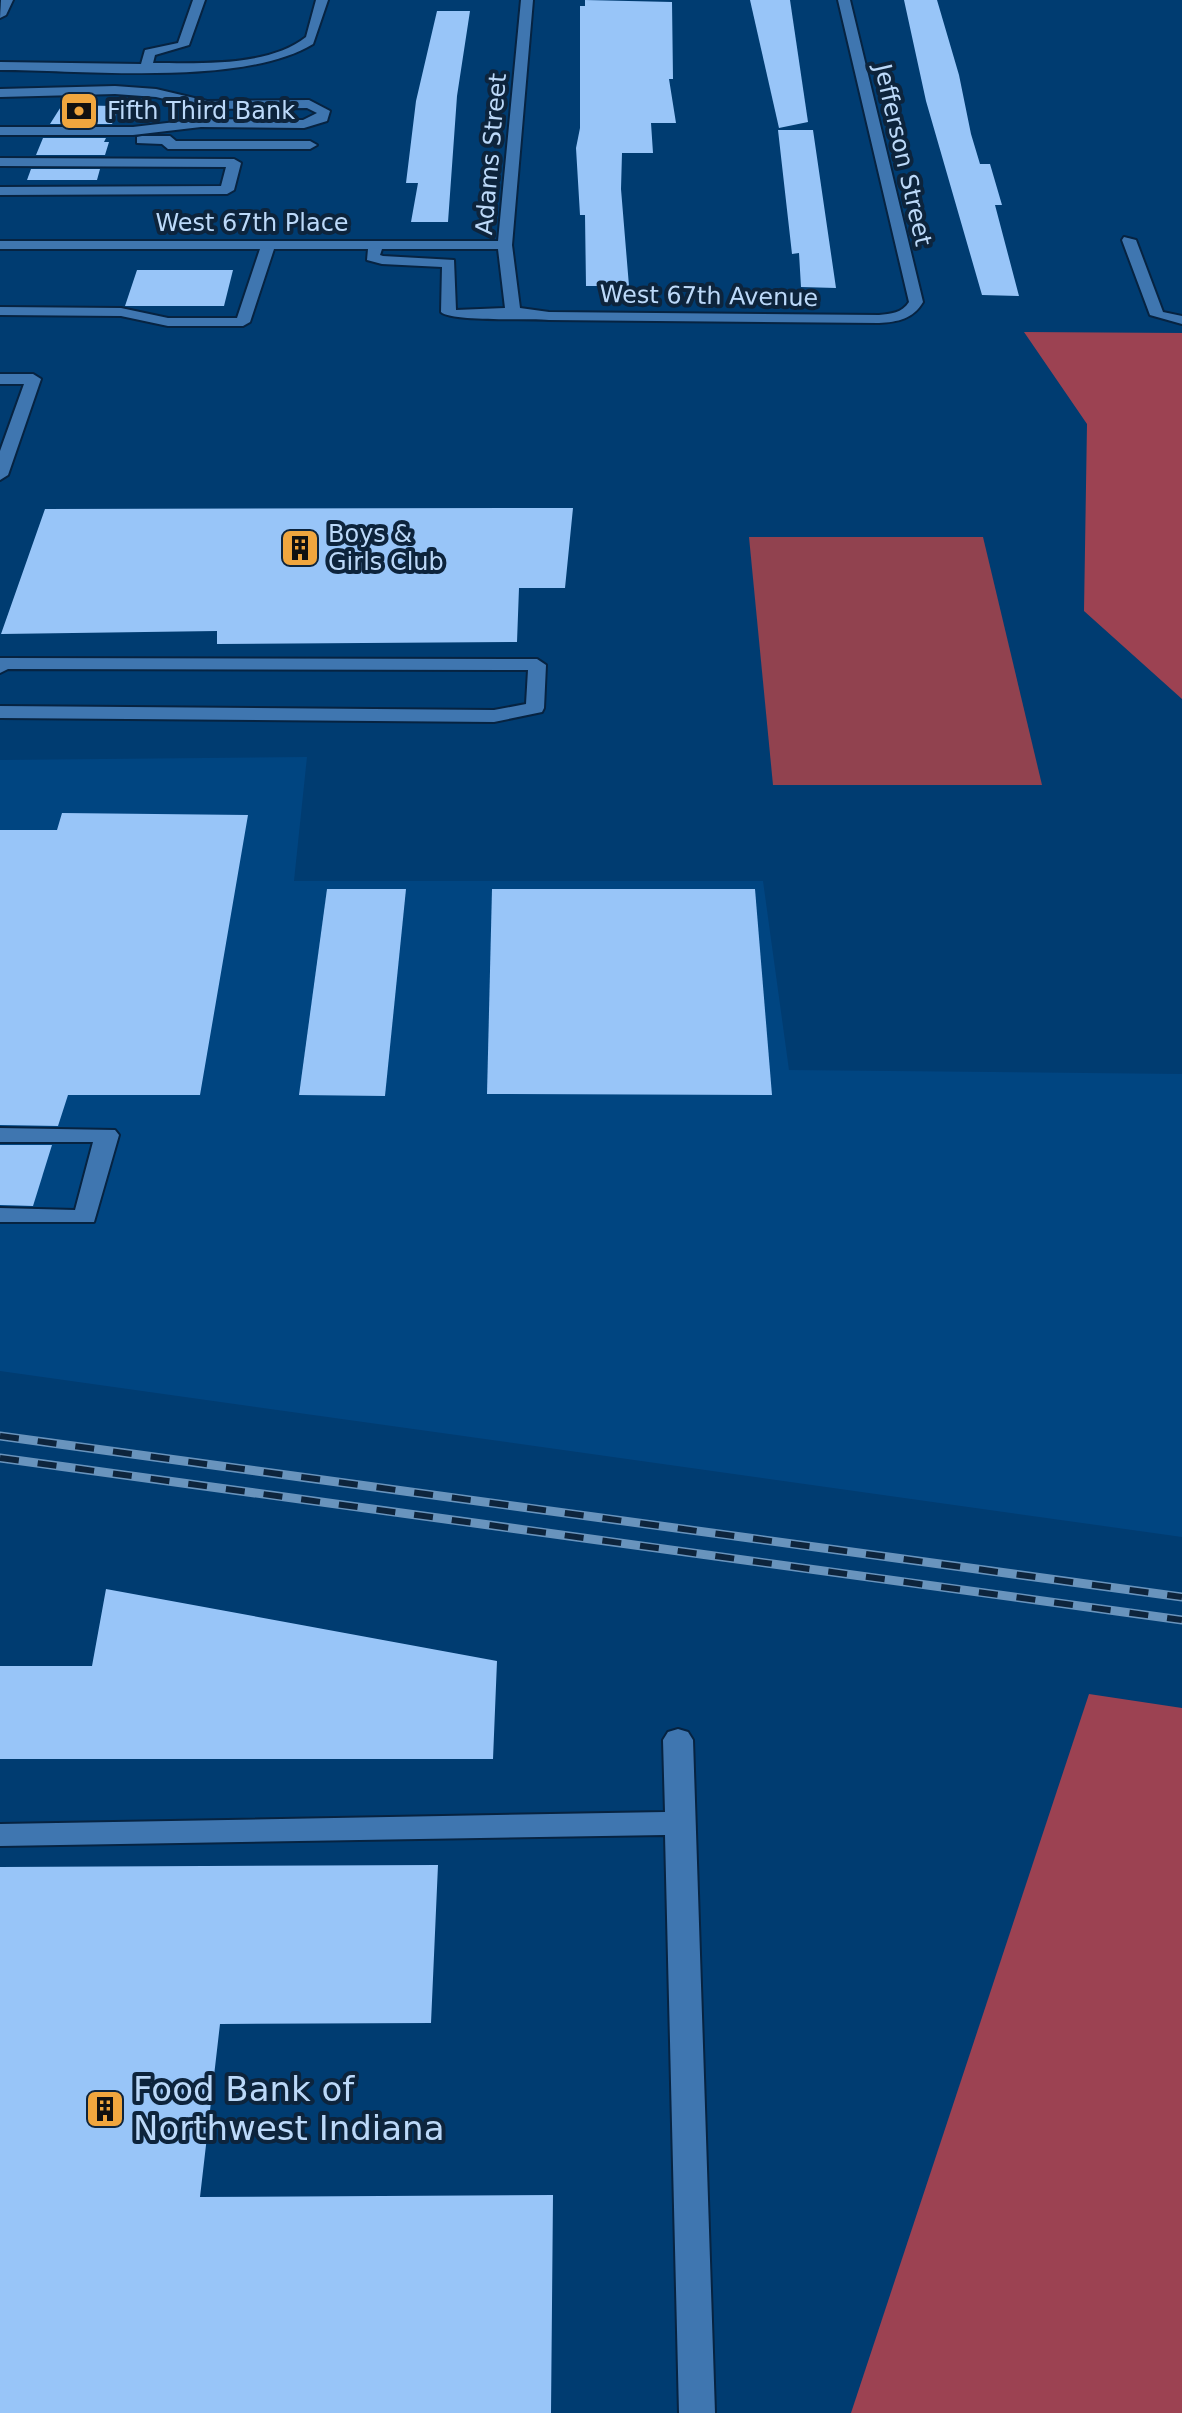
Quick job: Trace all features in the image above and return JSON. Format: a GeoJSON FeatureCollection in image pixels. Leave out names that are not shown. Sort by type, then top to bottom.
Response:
{"type":"FeatureCollection","features":[{"type":"Feature","properties":{"kind":"street"},"geometry":{"type":"LineString","coordinates":[[0,15],[7,0]]}},
{"type":"Feature","properties":{"kind":"street"},"geometry":{"type":"LineString","coordinates":[[147,65],[149,53],[183,45],[199,0]]}},
{"type":"Feature","properties":{"kind":"street"},"geometry":{"type":"LineString","coordinates":[[0,66],[224,65],[290,53],[309,41],[322,0]]}},
{"type":"Feature","properties":{"kind":"street","name":"Adams Street"},"geometry":{"type":"LineString","coordinates":[[514,312],[509,299],[505,245],[527,0]]}},
{"type":"Feature","properties":{"kind":"street","name":"Jefferson Street"},"geometry":{"type":"LineString","coordinates":[[844,0],[916,302],[913,309],[904,315]]}},
{"type":"Feature","properties":{"kind":"street"},"geometry":{"type":"LineString","coordinates":[[0,93],[115,90],[156,93],[207,105],[309,104],[324,111],[323,118],[304,124],[201,123],[133,131],[0,131]]}},
{"type":"Feature","properties":{"kind":"street"},"geometry":{"type":"LineString","coordinates":[[201,123],[207,105]]}},
{"type":"Feature","properties":{"kind":"street"},"geometry":{"type":"LineString","coordinates":[[0,140],[310,145]]}},
{"type":"Feature","properties":{"kind":"street"},"geometry":{"type":"LineString","coordinates":[[0,162],[234,163],[227,190],[0,191]]}},
{"type":"Feature","properties":{"kind":"street"},"geometry":{"type":"LineString","coordinates":[[1129,240],[1157,315],[1182,320]]}},
{"type":"Feature","properties":{"kind":"street","name":"West 67th Place"},"geometry":{"type":"LineString","coordinates":[[0,245],[505,245]]}},
{"type":"Feature","properties":{"kind":"street"},"geometry":{"type":"LineString","coordinates":[[0,311],[121,312],[168,322],[243,322],[268,245]]}},
{"type":"Feature","properties":{"kind":"street","name":"West 67th Avenue"},"geometry":{"type":"LineString","coordinates":[[377,245],[372,257],[382,260],[449,263],[448,312],[454,315],[514,312],[549,316],[887,319],[904,315]]}},
{"type":"Feature","properties":{"kind":"street"},"geometry":{"type":"LineString","coordinates":[[0,379],[33,379],[0,475]]}},
{"type":"Feature","properties":{"kind":"street"},"geometry":{"type":"LineString","coordinates":[[0,667],[1,663],[537,665],[535,708],[494,716],[0,712]]}},
{"type":"Feature","properties":{"kind":"street"},"geometry":{"type":"LineString","coordinates":[[0,1135],[107,1135],[85,1217],[0,1215]]}},
{"type":"Feature","properties":{"kind":"street"},"geometry":{"type":"LineString","coordinates":[[678,1740],[697,2413]]}},
{"type":"Feature","properties":{"kind":"street"},"geometry":{"type":"LineString","coordinates":[[0,1835],[681,1823]]}},
{"type":"Feature","properties":{"kind":"shaded area"},"geometry":{"type":"Polygon","coordinates":[[[1024,332],[1182,333],[1182,699],[1084,611],[1087,424],[1024,332]]]}},
{"type":"Feature","properties":{"kind":"shaded area"},"geometry":{"type":"Polygon","coordinates":[[[749,537],[983,537],[1042,785],[773,785],[749,537]]]}},
{"type":"Feature","properties":{"kind":"shaded area"},"geometry":{"type":"Polygon","coordinates":[[[307,757],[294,881],[763,881],[789,1070],[1182,1074],[1182,1537],[0,1371],[0,760],[307,757]]]}},
{"type":"Feature","properties":{"kind":"shaded area"},"geometry":{"type":"Polygon","coordinates":[[[1089,1694],[1182,1708],[1182,2413],[851,2413],[1089,1694]]]}},
{"type":"Feature","properties":{"kind":"building"},"geometry":{"type":"Polygon","coordinates":[[[585,0],[672,2],[673,79],[669,79],[676,123],[651,123],[653,153],[622,153],[621,189],[629,286],[586,286],[585,215],[580,215],[576,148],[580,128],[580,6],[585,6],[585,0]]]}},
{"type":"Feature","properties":{"kind":"building"},"geometry":{"type":"Polygon","coordinates":[[[750,0],[790,0],[808,122],[779,128],[750,0]]]}},
{"type":"Feature","properties":{"kind":"building"},"geometry":{"type":"Polygon","coordinates":[[[904,0],[937,0],[980,164],[990,164],[1002,205],[995,205],[1019,296],[982,295],[926,101],[904,0]]]}},
{"type":"Feature","properties":{"kind":"building"},"geometry":{"type":"Polygon","coordinates":[[[437,11],[470,11],[457,96],[448,222],[411,222],[418,183],[406,183],[416,101],[437,11]]]}},
{"type":"Feature","properties":{"kind":"building","name":"Fifth Third Bank"},"geometry":{"type":"Polygon","coordinates":[[[62,105],[114,106],[111,112],[117,112],[112,124],[50,124],[62,105]]]}},
{"type":"Feature","properties":{"kind":"building"},"geometry":{"type":"Polygon","coordinates":[[[778,130],[813,130],[836,288],[801,287],[799,253],[792,254],[778,130]]]}},
{"type":"Feature","properties":{"kind":"building"},"geometry":{"type":"Polygon","coordinates":[[[43,138],[106,138],[104,142],[109,142],[105,155],[36,155],[43,138]]]}},
{"type":"Feature","properties":{"kind":"building"},"geometry":{"type":"Polygon","coordinates":[[[31,169],[100,169],[97,180],[27,180],[31,169]]]}},
{"type":"Feature","properties":{"kind":"building"},"geometry":{"type":"Polygon","coordinates":[[[137,270],[233,270],[224,306],[125,306],[137,270]]]}},
{"type":"Feature","properties":{"kind":"building","name":"Boys & Girls Club"},"geometry":{"type":"Polygon","coordinates":[[[573,508],[565,588],[519,588],[517,642],[217,644],[217,631],[1,634],[45,509],[573,508]]]}},
{"type":"Feature","properties":{"kind":"building"},"geometry":{"type":"Polygon","coordinates":[[[62,813],[248,815],[200,1095],[68,1095],[58,1126],[0,1125],[0,830],[57,830],[62,813]]]}},
{"type":"Feature","properties":{"kind":"building"},"geometry":{"type":"Polygon","coordinates":[[[327,889],[406,889],[385,1096],[299,1095],[327,889]]]}},
{"type":"Feature","properties":{"kind":"building"},"geometry":{"type":"Polygon","coordinates":[[[492,889],[755,889],[772,1095],[487,1094],[492,889]]]}},
{"type":"Feature","properties":{"kind":"building"},"geometry":{"type":"Polygon","coordinates":[[[0,1145],[52,1145],[33,1206],[0,1205],[0,1145]]]}},
{"type":"Feature","properties":{"kind":"building"},"geometry":{"type":"Polygon","coordinates":[[[106,1589],[497,1661],[493,1759],[0,1759],[0,1666],[92,1666],[106,1589]]]}},
{"type":"Feature","properties":{"kind":"building","name":"Food Bank of Northwest Indiana"},"geometry":{"type":"Polygon","coordinates":[[[438,1865],[431,2023],[220,2024],[200,2197],[553,2195],[551,2413],[0,2413],[0,1867],[438,1865]]]}},
{"type":"Feature","properties":{"kind":"railway"},"geometry":{"type":"LineString","coordinates":[[0,1436],[1182,1597]]}},
{"type":"Feature","properties":{"kind":"railway"},"geometry":{"type":"LineString","coordinates":[[0,1458],[1182,1620]]}},
{"type":"Feature","properties":{"kind":"place","name":"Fifth Third Bank"},"geometry":{"type":"Point","coordinates":[79,111]}},
{"type":"Feature","properties":{"kind":"place","name":"Boys & Girls Club"},"geometry":{"type":"Point","coordinates":[300,548]}},
{"type":"Feature","properties":{"kind":"place","name":"Food Bank of Northwest Indiana"},"geometry":{"type":"Point","coordinates":[105,2109]}}]}
